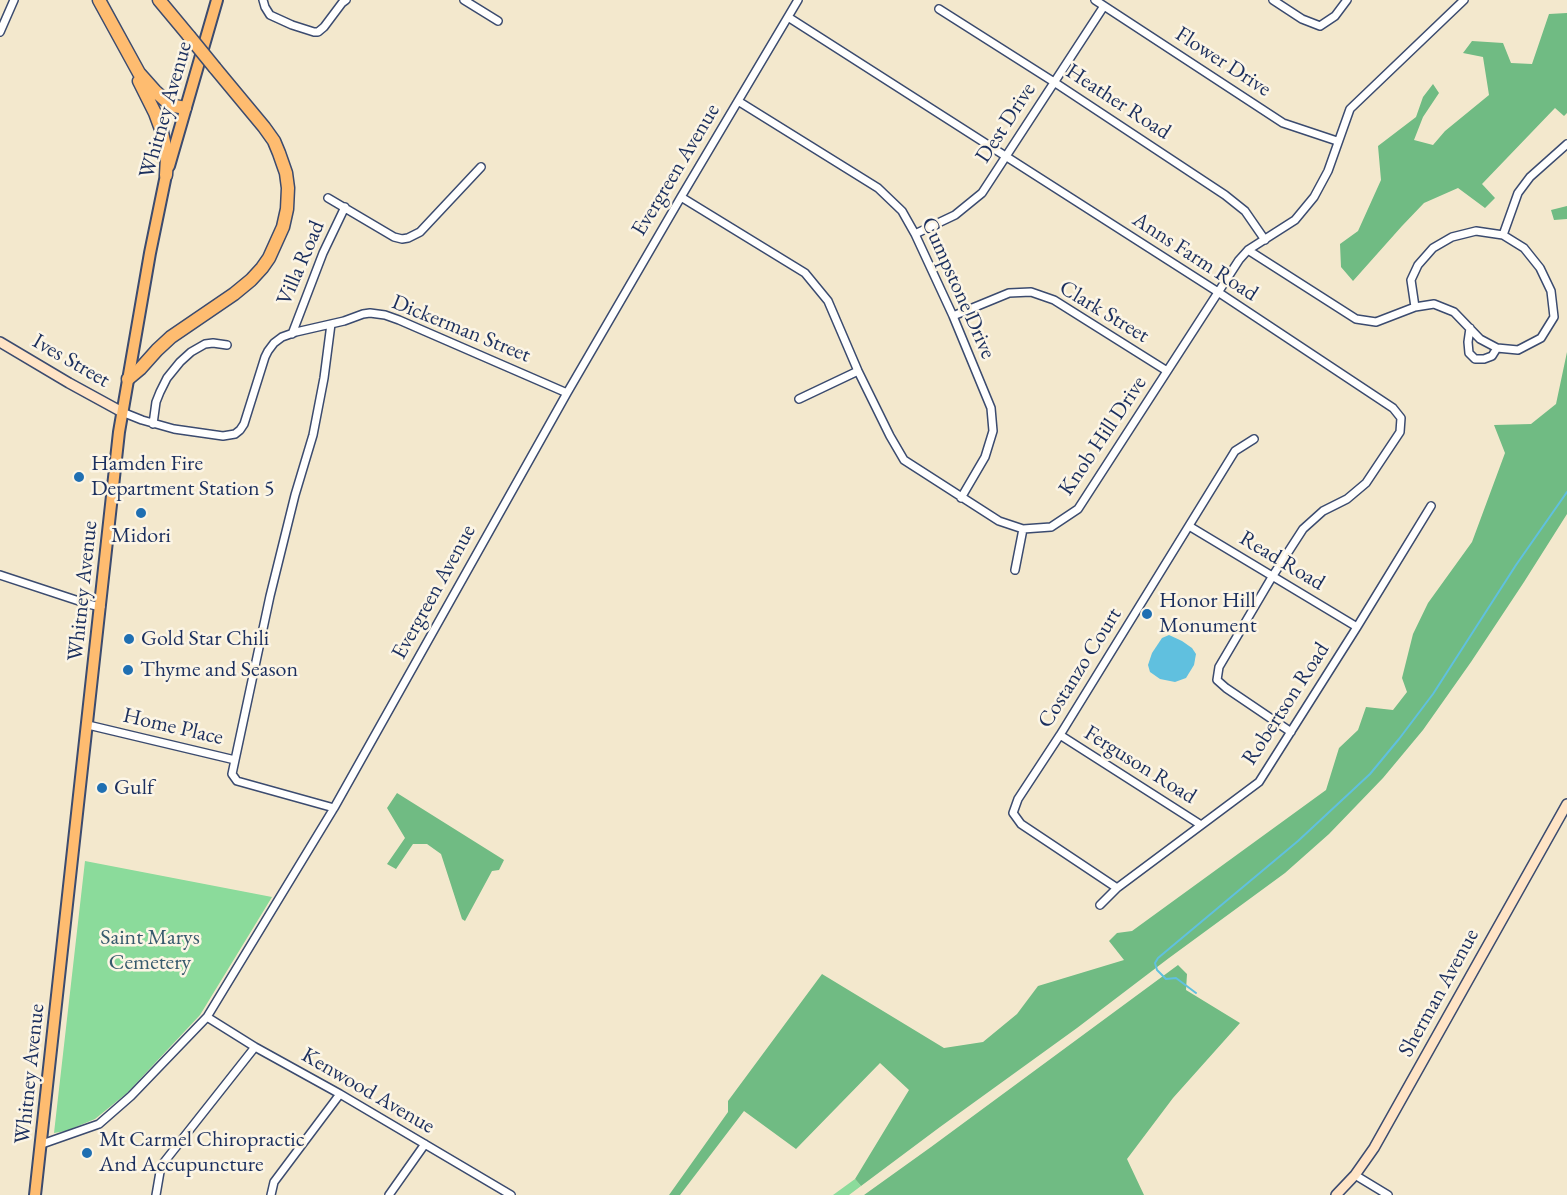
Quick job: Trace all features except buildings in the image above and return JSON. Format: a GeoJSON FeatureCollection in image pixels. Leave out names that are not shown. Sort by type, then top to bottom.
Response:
{"type":"FeatureCollection","features":[{"type":"Feature","properties":{"kind":"highway"},"geometry":{"type":"LineString","coordinates":[[99,0],[139,74],[166,101],[185,108]]}},
{"type":"Feature","properties":{"kind":"highway"},"geometry":{"type":"LineString","coordinates":[[128,380],[171,337],[256,276],[273,250],[283,227],[287,203],[286,173],[274,141],[159,0]]}},
{"type":"Feature","properties":{"kind":"highway"},"geometry":{"type":"LineString","coordinates":[[139,74],[140,83],[162,132],[167,157],[166,175]]}},
{"type":"Feature","properties":{"kind":"main road","name":"Whitney Avenue"},"geometry":{"type":"LineString","coordinates":[[36,1195],[122,412],[155,224],[166,175],[218,0]]}},
{"type":"Feature","properties":{"kind":"main road","name":"Ives Street"},"geometry":{"type":"LineString","coordinates":[[0,342],[122,412]]}},
{"type":"Feature","properties":{"kind":"main road","name":"Sherman Avenue"},"geometry":{"type":"LineString","coordinates":[[1336,1195],[1355,1175],[1374,1148],[1567,804]]}},
{"type":"Feature","properties":{"kind":"street"},"geometry":{"type":"LineString","coordinates":[[0,32],[14,0]]}},
{"type":"Feature","properties":{"kind":"street"},"geometry":{"type":"LineString","coordinates":[[262,0],[270,15],[314,32],[321,30],[346,0]]}},
{"type":"Feature","properties":{"kind":"street"},"geometry":{"type":"LineString","coordinates":[[464,0],[498,21]]}},
{"type":"Feature","properties":{"kind":"street","name":"Evergreen Avenue"},"geometry":{"type":"LineString","coordinates":[[42,1144],[99,1124],[130,1096],[207,1017],[334,808],[567,393],[798,0]]}},
{"type":"Feature","properties":{"kind":"street","name":"Flower Drive"},"geometry":{"type":"LineString","coordinates":[[1095,0],[1283,123],[1337,141]]}},
{"type":"Feature","properties":{"kind":"street"},"geometry":{"type":"LineString","coordinates":[[1273,0],[1302,19],[1320,26],[1335,16],[1347,0]]}},
{"type":"Feature","properties":{"kind":"street","name":"Knob Hill Drive"},"geometry":{"type":"LineString","coordinates":[[681,197],[805,273],[828,301],[858,371],[904,460],[999,521],[1023,529],[1051,527],[1078,510],[1239,260],[1248,250],[1295,220],[1314,197],[1328,171],[1350,109],[1464,0]]}},
{"type":"Feature","properties":{"kind":"street","name":"Dest Drive"},"geometry":{"type":"LineString","coordinates":[[915,234],[955,215],[982,193],[1104,6]]}},
{"type":"Feature","properties":{"kind":"street","name":"Heather Road"},"geometry":{"type":"LineString","coordinates":[[939,9],[1225,195],[1245,210],[1265,240]]}},
{"type":"Feature","properties":{"kind":"street","name":"Anns Farm Road"},"geometry":{"type":"LineString","coordinates":[[788,17],[1218,292],[1393,408],[1401,418],[1400,432],[1366,483],[1347,499],[1323,511],[1303,529],[1272,577]]}},
{"type":"Feature","properties":{"kind":"street","name":"Cumpstone Drive"},"geometry":{"type":"LineString","coordinates":[[738,100],[878,188],[902,211],[915,234],[953,316],[991,408],[993,431],[985,457],[962,498]]}},
{"type":"Feature","properties":{"kind":"street"},"geometry":{"type":"LineString","coordinates":[[1503,236],[1518,193],[1530,177],[1567,144]]}},
{"type":"Feature","properties":{"kind":"street"},"geometry":{"type":"LineString","coordinates":[[328,198],[394,237],[408,238],[420,232],[480,167]]}},
{"type":"Feature","properties":{"kind":"street","name":"Villa Road"},"geometry":{"type":"LineString","coordinates":[[292,334],[323,253],[345,207]]}},
{"type":"Feature","properties":{"kind":"street"},"geometry":{"type":"LineString","coordinates":[[1248,250],[1356,319],[1376,322],[1415,307],[1434,304],[1454,312],[1480,339],[1497,348],[1518,350],[1541,338],[1554,317],[1551,291],[1540,268],[1524,248],[1503,236],[1476,231],[1452,237],[1433,248],[1418,265],[1411,280],[1415,307]]}},
{"type":"Feature","properties":{"kind":"street","name":"Clark Street"},"geometry":{"type":"LineString","coordinates":[[953,316],[1010,293],[1031,292],[1054,300],[1167,371]]}},
{"type":"Feature","properties":{"kind":"street","name":"Dickerman Street"},"geometry":{"type":"LineString","coordinates":[[122,412],[153,424],[193,432],[231,435],[242,428],[246,420],[268,351],[277,341],[292,334],[365,313],[385,315],[423,330],[567,393]]}},
{"type":"Feature","properties":{"kind":"street"},"geometry":{"type":"LineString","coordinates":[[235,760],[273,585],[295,495],[313,435],[331,324]]}},
{"type":"Feature","properties":{"kind":"street"},"geometry":{"type":"LineString","coordinates":[[1470,328],[1469,353],[1475,359],[1492,356],[1497,348]]}},
{"type":"Feature","properties":{"kind":"street"},"geometry":{"type":"LineString","coordinates":[[153,424],[160,392],[167,378],[180,362],[205,344],[227,345]]}},
{"type":"Feature","properties":{"kind":"street"},"geometry":{"type":"LineString","coordinates":[[799,399],[858,371]]}},
{"type":"Feature","properties":{"kind":"street","name":"Costanzo Court"},"geometry":{"type":"LineString","coordinates":[[1118,888],[1021,824],[1013,813],[1018,799],[1235,451],[1254,439]]}},
{"type":"Feature","properties":{"kind":"street","name":"Robertson Road"},"geometry":{"type":"LineString","coordinates":[[1100,905],[1118,888],[1259,782],[1431,506]]}},
{"type":"Feature","properties":{"kind":"street","name":"Read Road"},"geometry":{"type":"LineString","coordinates":[[1189,526],[1357,627]]}},
{"type":"Feature","properties":{"kind":"street"},"geometry":{"type":"LineString","coordinates":[[1015,570],[1023,529]]}},
{"type":"Feature","properties":{"kind":"street"},"geometry":{"type":"LineString","coordinates":[[0,575],[101,607]]}},
{"type":"Feature","properties":{"kind":"street"},"geometry":{"type":"LineString","coordinates":[[1272,577],[1219,667],[1218,680],[1226,688],[1291,732]]}},
{"type":"Feature","properties":{"kind":"street","name":"Home Place"},"geometry":{"type":"LineString","coordinates":[[88,725],[235,760],[232,774],[237,781],[334,808]]}},
{"type":"Feature","properties":{"kind":"street","name":"Ferguson Road"},"geometry":{"type":"LineString","coordinates":[[1060,735],[1201,825]]}},
{"type":"Feature","properties":{"kind":"street","name":"Kenwood Avenue"},"geometry":{"type":"LineString","coordinates":[[207,1017],[511,1195]]}},
{"type":"Feature","properties":{"kind":"street"},"geometry":{"type":"LineString","coordinates":[[156,1195],[161,1166],[255,1047]]}},
{"type":"Feature","properties":{"kind":"street"},"geometry":{"type":"LineString","coordinates":[[271,1195],[274,1182],[340,1094]]}},
{"type":"Feature","properties":{"kind":"street"},"geometry":{"type":"LineString","coordinates":[[389,1195],[425,1144]]}},
{"type":"Feature","properties":{"kind":"street"},"geometry":{"type":"LineString","coordinates":[[1355,1175],[1388,1195]]}},
{"type":"Feature","properties":{"kind":"green space"},"geometry":{"type":"Polygon","coordinates":[[[1567,13],[1567,113],[1564,116],[1555,108],[1482,184],[1495,198],[1485,208],[1458,188],[1424,203],[1353,281],[1341,267],[1340,244],[1358,231],[1381,180],[1378,146],[1416,117],[1423,97],[1433,84],[1439,93],[1423,117],[1414,140],[1433,145],[1445,131],[1489,95],[1483,57],[1463,53],[1472,41],[1503,43],[1511,63],[1532,64],[1549,14],[1567,13]]]}},
{"type":"Feature","properties":{"kind":"green space"},"geometry":{"type":"Polygon","coordinates":[[[1567,206],[1567,219],[1554,220],[1551,210],[1567,206]]]}},
{"type":"Feature","properties":{"kind":"green space"},"geometry":{"type":"Polygon","coordinates":[[[1567,352],[1567,514],[1471,662],[1423,730],[1383,778],[1329,834],[1285,873],[861,1186],[855,1179],[909,1090],[880,1063],[796,1149],[744,1111],[680,1195],[669,1195],[728,1112],[728,1101],[822,974],[944,1048],[983,1042],[1017,1014],[1038,986],[1124,960],[1109,941],[1117,933],[1132,931],[1326,790],[1339,748],[1358,730],[1366,707],[1393,710],[1407,692],[1402,678],[1413,634],[1428,603],[1472,542],[1505,453],[1494,425],[1531,424],[1556,404],[1567,352]]]}},
{"type":"Feature","properties":{"kind":"green space"},"geometry":{"type":"Polygon","coordinates":[[[397,793],[504,860],[499,870],[492,871],[465,921],[462,919],[441,854],[427,844],[413,844],[396,869],[387,864],[405,838],[387,808],[397,793]]]}},
{"type":"Feature","properties":{"kind":"green space","name":"Saint Marys Cemetery"},"geometry":{"type":"Polygon","coordinates":[[[85,861],[272,897],[200,1015],[127,1093],[95,1119],[66,1131],[54,1133],[85,861]]]}},
{"type":"Feature","properties":{"kind":"green space"},"geometry":{"type":"Polygon","coordinates":[[[1178,965],[1187,974],[1186,990],[1240,1023],[1173,1098],[1127,1159],[1144,1195],[864,1195],[931,1147],[1178,965]]]}},
{"type":"Feature","properties":{"kind":"green space"},"geometry":{"type":"Polygon","coordinates":[[[855,1179],[861,1186],[849,1195],[833,1195],[855,1179]]]}},
{"type":"Feature","properties":{"kind":"water"},"geometry":{"type":"Polygon","coordinates":[[[1169,635],[1192,648],[1196,654],[1194,665],[1186,678],[1175,682],[1160,679],[1150,672],[1148,665],[1152,653],[1162,638],[1169,635]]]}},
{"type":"Feature","properties":{"kind":"waterway"},"geometry":{"type":"LineString","coordinates":[[1196,993],[1176,978],[1166,979],[1157,970],[1155,963],[1158,958],[1298,841],[1370,774],[1433,694],[1516,565],[1567,492]]}},
{"type":"Feature","properties":{"kind":"place","name":"Hamden Fire Department Station 5"},"geometry":{"type":"Point","coordinates":[79,477]}},
{"type":"Feature","properties":{"kind":"place","name":"Midori"},"geometry":{"type":"Point","coordinates":[141,513]}},
{"type":"Feature","properties":{"kind":"place","name":"Honor Hill Monument"},"geometry":{"type":"Point","coordinates":[1147,614]}},
{"type":"Feature","properties":{"kind":"place","name":"Gold Star Chili"},"geometry":{"type":"Point","coordinates":[129,639]}},
{"type":"Feature","properties":{"kind":"place","name":"Thyme and Season"},"geometry":{"type":"Point","coordinates":[128,670]}},
{"type":"Feature","properties":{"kind":"place","name":"Gulf"},"geometry":{"type":"Point","coordinates":[102,788]}},
{"type":"Feature","properties":{"kind":"place","name":"Mt Carmel Chiropractic And Accupuncture"},"geometry":{"type":"Point","coordinates":[87,1153]}}]}
